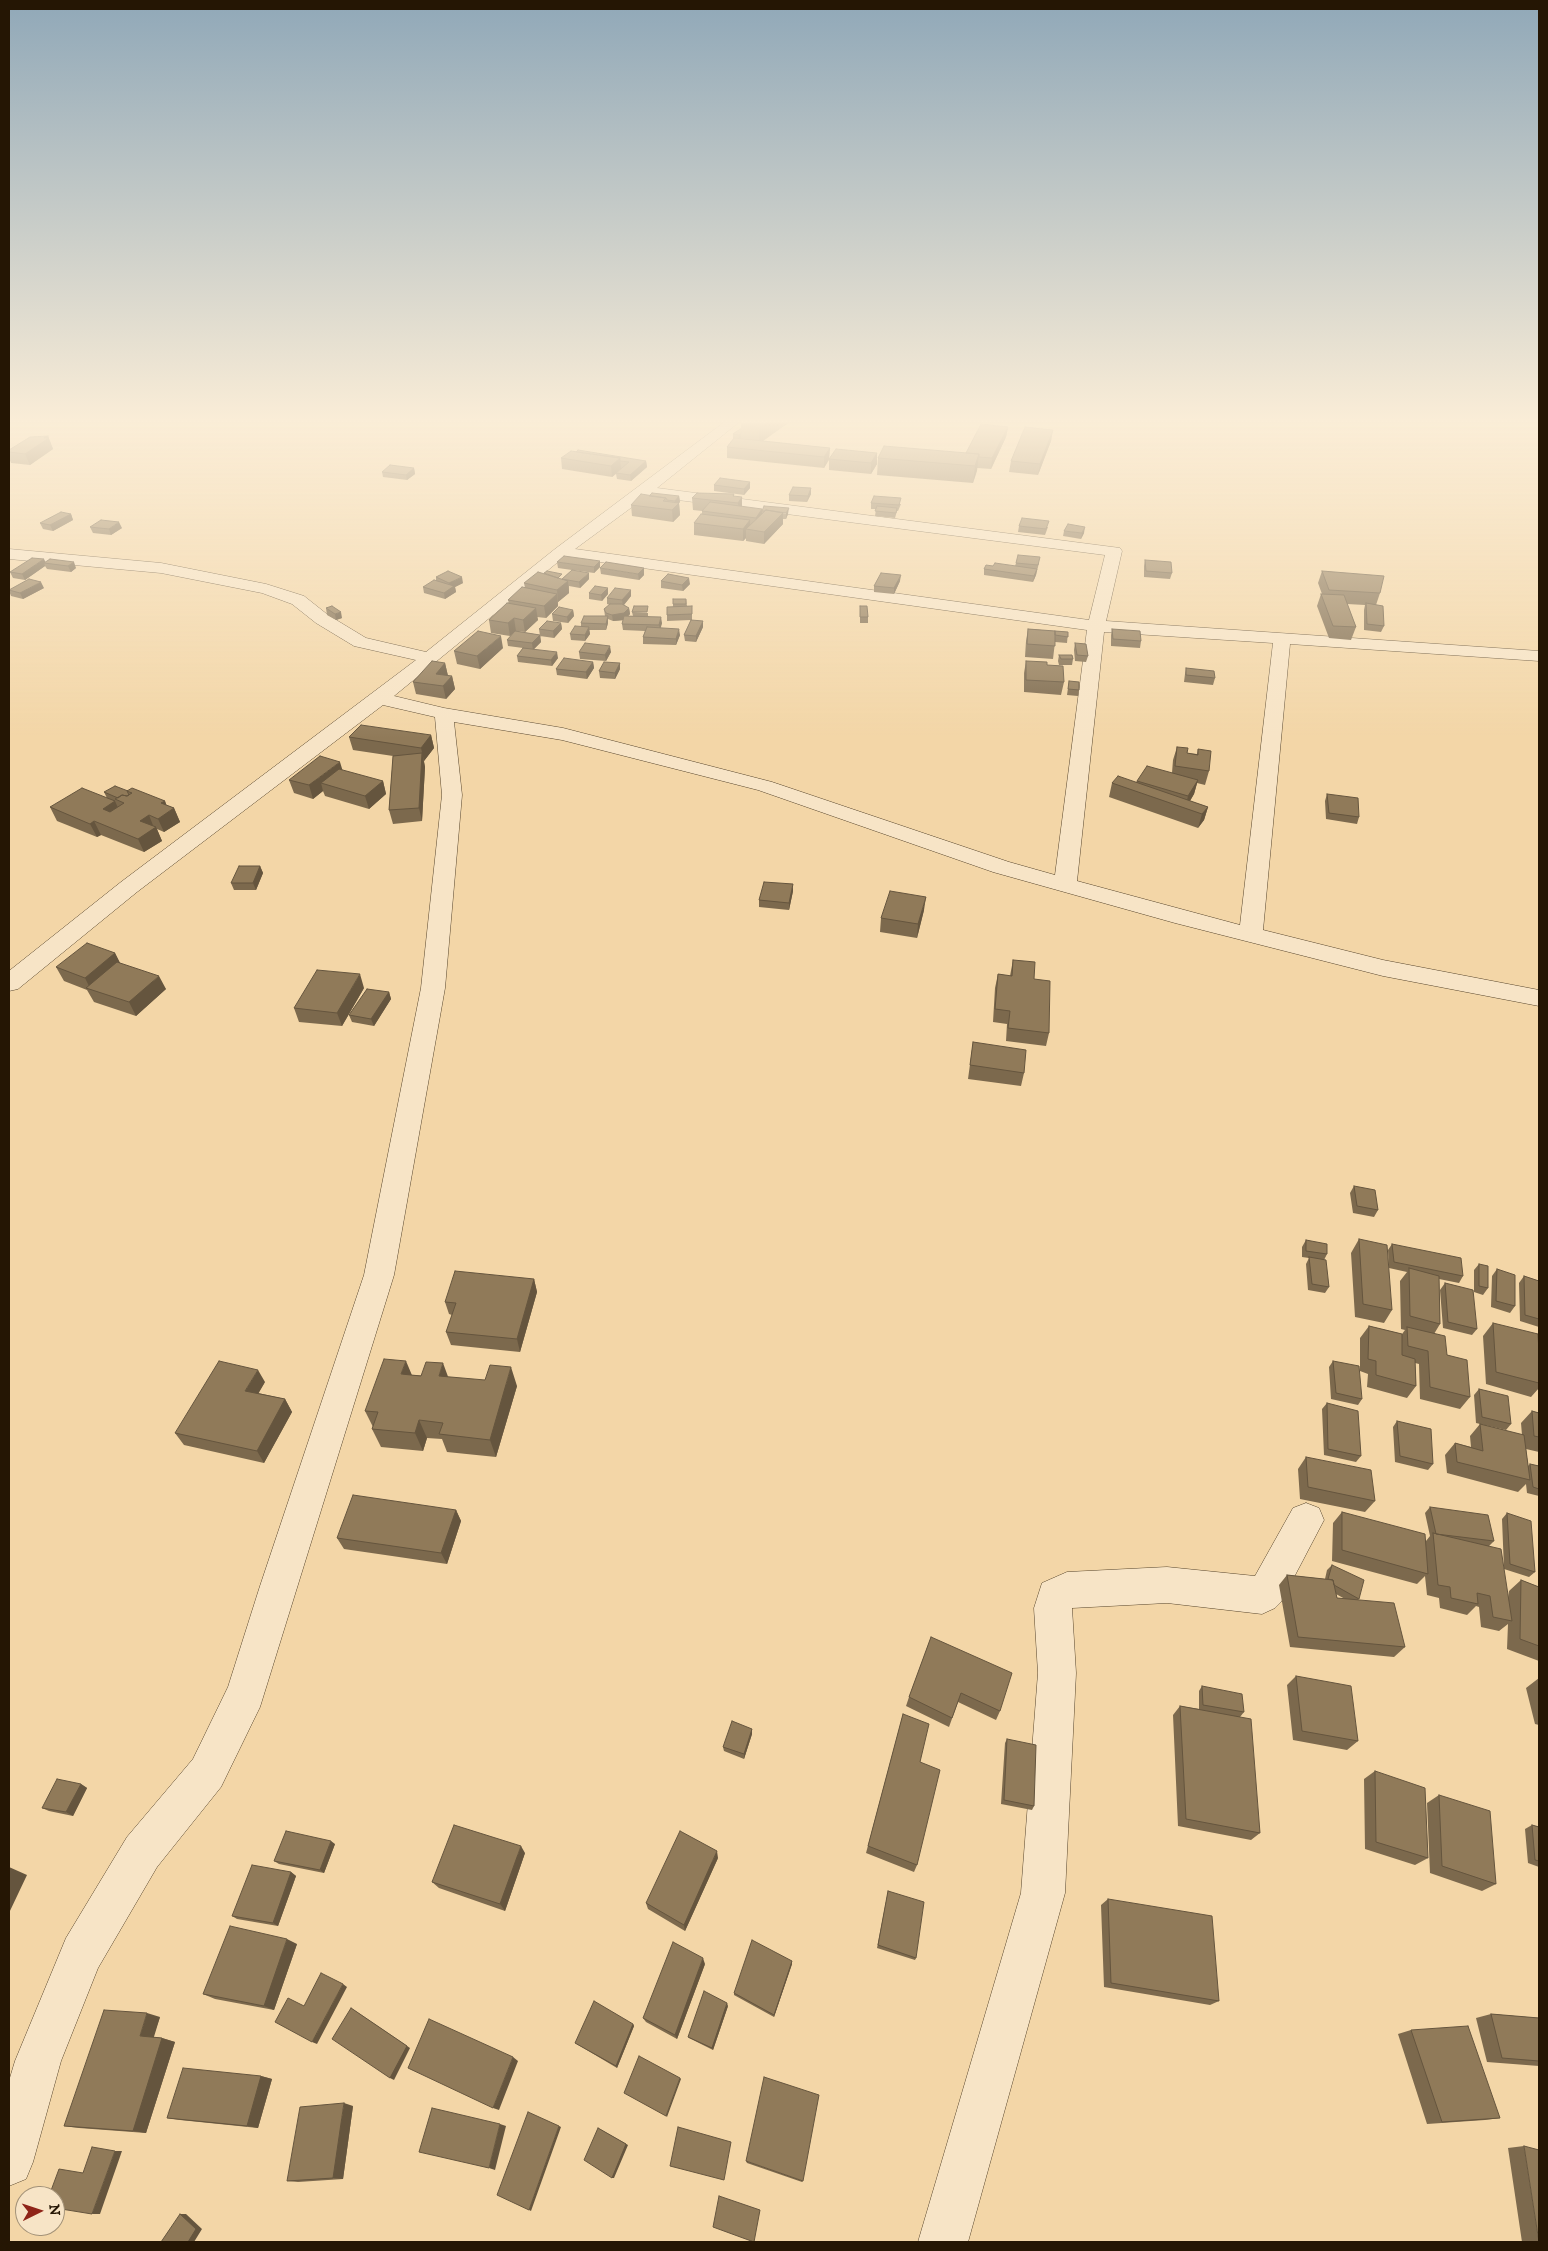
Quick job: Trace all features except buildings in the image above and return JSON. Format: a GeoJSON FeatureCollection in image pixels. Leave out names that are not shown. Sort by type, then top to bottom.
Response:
{"type":"FeatureCollection","features":[{"type":"Feature","properties":{"kind":"street"},"geometry":{"type":"LineString","coordinates":[[9,983],[129,887],[380,698],[561,552],[594,528]]}},
{"type":"Feature","properties":{"kind":"street"},"geometry":{"type":"LineString","coordinates":[[931,528],[1114,551],[1096,626],[1064,883]]}},
{"type":"Feature","properties":{"kind":"street"},"geometry":{"type":"LineString","coordinates":[[561,552],[1096,626],[1539,656]]}},
{"type":"Feature","properties":{"kind":"street"},"geometry":{"type":"LineString","coordinates":[[9,554],[161,568],[266,588],[298,600],[322,619],[360,642],[429,658]]}},
{"type":"Feature","properties":{"kind":"street"},"geometry":{"type":"LineString","coordinates":[[1250,935],[1282,638]]}},
{"type":"Feature","properties":{"kind":"street"},"geometry":{"type":"LineString","coordinates":[[380,698],[444,714],[563,734],[765,786],[1001,867],[1064,883],[1183,918],[1383,968],[1539,998]]}},
{"type":"Feature","properties":{"kind":"street"},"geometry":{"type":"LineString","coordinates":[[9,2162],[38,2061],[82,1954],[142,1852],[207,1773],[246,1693],[278,1586],[379,1275],[433,988],[452,795],[444,714]]}},
{"type":"Feature","properties":{"kind":"street"},"geometry":{"type":"LineString","coordinates":[[943,2242],[1043,1893],[1057,1673],[1053,1608],[1055,1596],[1067,1590],[1167,1585],[1262,1595],[1268,1589],[1306,1520]]}}]}
